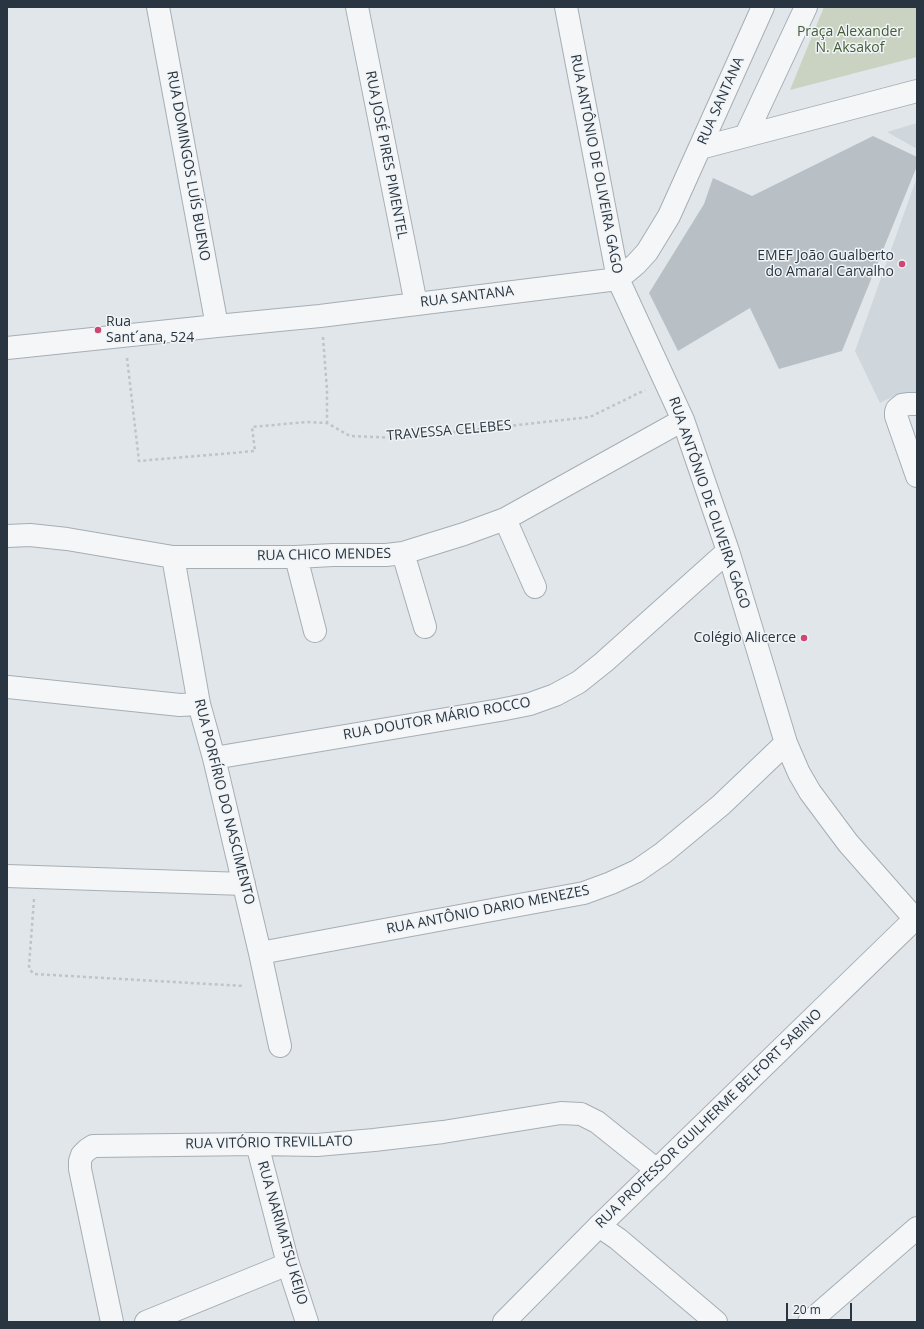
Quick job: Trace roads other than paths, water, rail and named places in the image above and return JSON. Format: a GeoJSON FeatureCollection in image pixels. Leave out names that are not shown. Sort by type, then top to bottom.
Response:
{"type":"FeatureCollection","features":[{"type":"Feature","properties":{"kind":"street","name":"RUA DOMINGOS LUÍS BUENO"},"geometry":{"type":"LineString","coordinates":[[158,7],[217,326]]}},
{"type":"Feature","properties":{"kind":"street","name":"RUA JOSÉ PIRES PIMENTEL"},"geometry":{"type":"LineString","coordinates":[[357,7],[416,304]]}},
{"type":"Feature","properties":{"kind":"street","name":"RUA ANTÔNIO DE OLIVEIRA GAGO"},"geometry":{"type":"LineString","coordinates":[[566,7],[618,279],[666,380],[683,420],[728,551],[786,743],[799,773],[815,798],[848,843],[916,918]]}},
{"type":"Feature","properties":{"kind":"street","name":"RUA SANTANA"},"geometry":{"type":"LineString","coordinates":[[7,348],[320,316],[618,279],[636,264],[647,252],[669,216],[763,7]]}},
{"type":"Feature","properties":{"kind":"street"},"geometry":{"type":"LineString","coordinates":[[746,135],[806,7]]}},
{"type":"Feature","properties":{"kind":"street"},"geometry":{"type":"LineString","coordinates":[[700,148],[917,91]]}},
{"type":"Feature","properties":{"kind":"street"},"geometry":{"type":"LineString","coordinates":[[917,404],[902,405],[897,409],[896,416],[917,476]]}},
{"type":"Feature","properties":{"kind":"street","name":"RUA CHICO MENDES"},"geometry":{"type":"LineString","coordinates":[[7,536],[30,535],[67,539],[172,557],[296,557],[386,555],[403,553],[464,534],[505,519],[683,420]]}},
{"type":"Feature","properties":{"kind":"street"},"geometry":{"type":"LineString","coordinates":[[505,519],[535,587]]}},
{"type":"Feature","properties":{"kind":"street","name":"RUA DOUTOR MÁRIO ROCCO"},"geometry":{"type":"LineString","coordinates":[[214,758],[500,710],[530,704],[555,695],[579,682],[604,662],[728,551]]}},
{"type":"Feature","properties":{"kind":"street"},"geometry":{"type":"LineString","coordinates":[[403,553],[425,627]]}},
{"type":"Feature","properties":{"kind":"street","name":"RUA PORFÍRIO DO NASCIMENTO"},"geometry":{"type":"LineString","coordinates":[[172,557],[199,704],[214,758],[244,884],[280,1046]]}},
{"type":"Feature","properties":{"kind":"street"},"geometry":{"type":"LineString","coordinates":[[296,557],[315,631]]}},
{"type":"Feature","properties":{"kind":"street"},"geometry":{"type":"LineString","coordinates":[[8,688],[180,705],[199,704]]}},
{"type":"Feature","properties":{"kind":"street","name":"RUA ANTÔNIO DARIO MENEZES"},"geometry":{"type":"LineString","coordinates":[[260,953],[584,893],[611,883],[637,871],[663,853],[721,804],[786,743]]}},
{"type":"Feature","properties":{"kind":"street"},"geometry":{"type":"LineString","coordinates":[[7,876],[244,884]]}},
{"type":"Feature","properties":{"kind":"street","name":"RUA PROFESSOR GUILHERME BELFORT SABINO"},"geometry":{"type":"LineString","coordinates":[[504,1322],[599,1226],[916,918]]}},
{"type":"Feature","properties":{"kind":"street","name":"RUA VITÓRIO TREVILLATO"},"geometry":{"type":"LineString","coordinates":[[112,1322],[80,1169],[82,1155],[93,1146],[257,1144],[317,1145],[443,1132],[561,1113],[581,1114],[597,1122],[657,1170]]}},
{"type":"Feature","properties":{"kind":"street","name":"RUA NARIMATSU KEIJO"},"geometry":{"type":"LineString","coordinates":[[257,1144],[288,1264],[308,1322]]}},
{"type":"Feature","properties":{"kind":"street"},"geometry":{"type":"LineString","coordinates":[[599,1226],[618,1239],[716,1322]]}},
{"type":"Feature","properties":{"kind":"street"},"geometry":{"type":"LineString","coordinates":[[809,1322],[917,1228]]}},
{"type":"Feature","properties":{"kind":"street"},"geometry":{"type":"LineString","coordinates":[[146,1322],[288,1264]]}},
{"type":"Feature","properties":{"kind":"place","name":"EMEF João Gualberto do Amaral Carvalho"},"geometry":{"type":"Point","coordinates":[902,264]}},
{"type":"Feature","properties":{"kind":"place","name":"Rua Sant´ana, 524"},"geometry":{"type":"Point","coordinates":[98,330]}},
{"type":"Feature","properties":{"kind":"place","name":"Colégio Alicerce"},"geometry":{"type":"Point","coordinates":[804,638]}},
{"type":"Feature","properties":{"kind":"park label","name":"Praça Alexander N. Aksakof"},"geometry":{"type":"Point","coordinates":[850,40]}}]}
